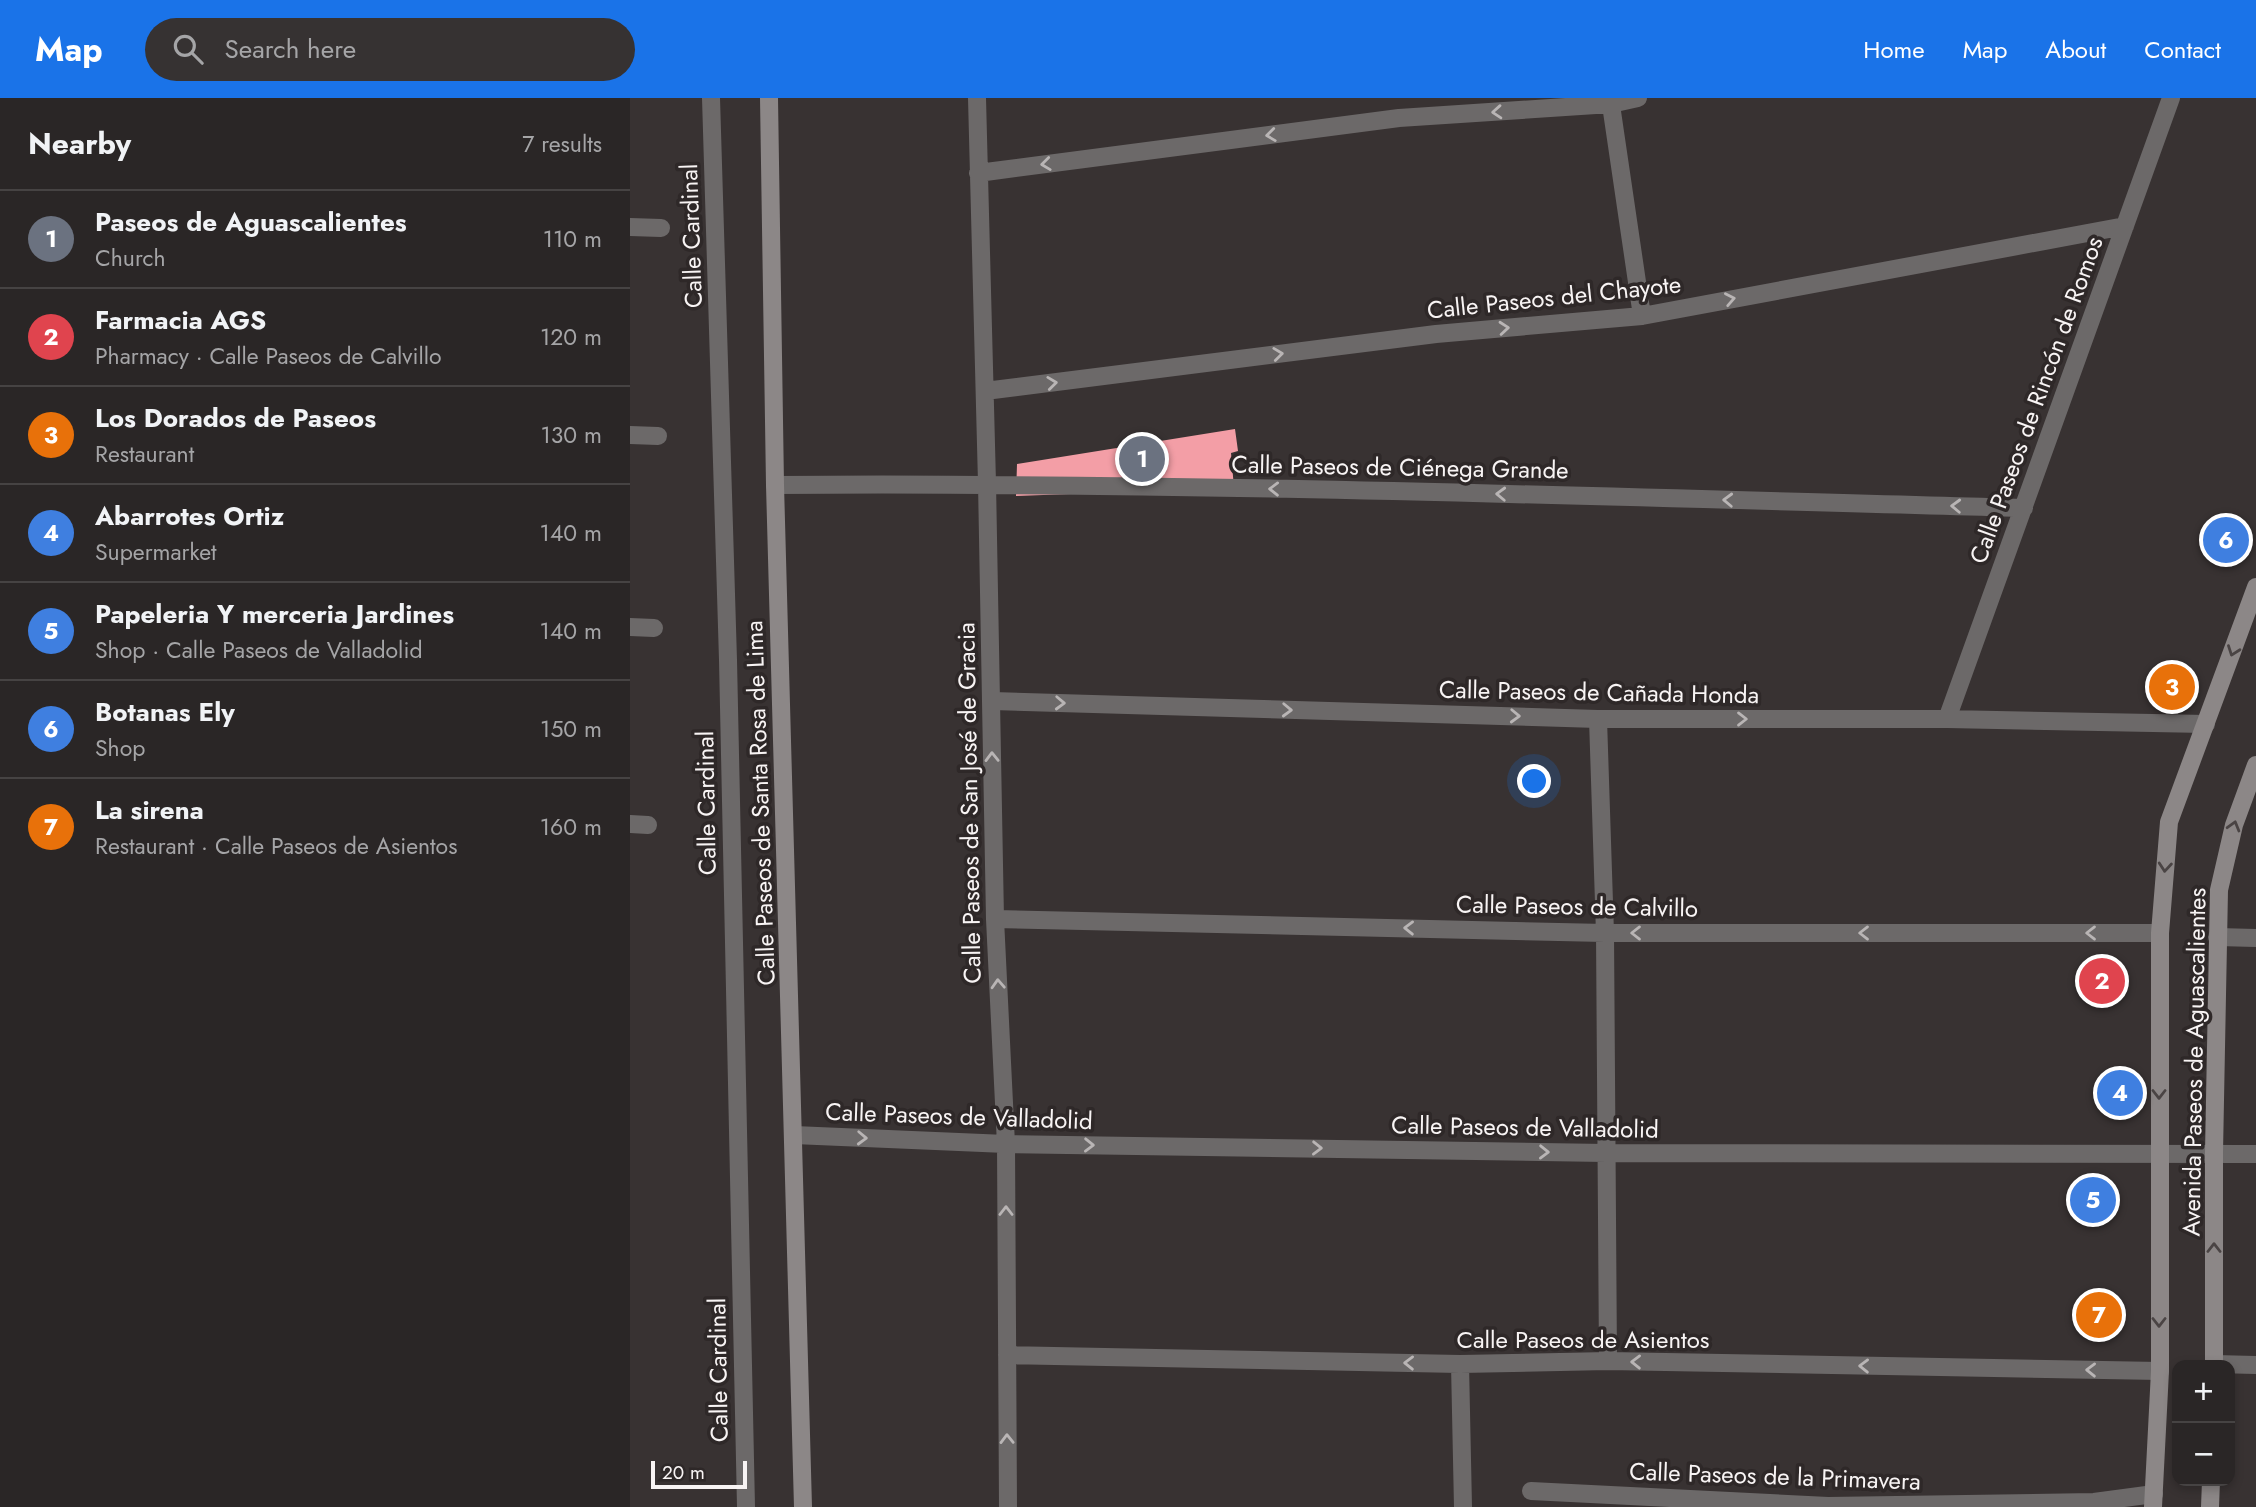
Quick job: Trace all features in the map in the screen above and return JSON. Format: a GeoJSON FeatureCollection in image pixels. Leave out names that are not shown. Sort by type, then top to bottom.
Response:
{"type":"FeatureCollection","features":[{"type":"Feature","properties":{"kind":"street","name":"Calle Cardinal"},"geometry":{"type":"LineString","coordinates":[[711,98],[728,688],[746,1507]]}},
{"type":"Feature","properties":{"kind":"street","name":"Calle Paseos de Santa Rosa de Lima"},"geometry":{"type":"LineString","coordinates":[[769,98],[775,485],[803,1507]]}},
{"type":"Feature","properties":{"kind":"street","name":"Calle Paseos de San José de Gracia"},"geometry":{"type":"LineString","coordinates":[[977,98],[995,919],[1006,1143],[1008,1507]]}},
{"type":"Feature","properties":{"kind":"street"},"geometry":{"type":"LineString","coordinates":[[978,173],[1399,118],[1638,98]]}},
{"type":"Feature","properties":{"kind":"street","name":"Calle Paseos de Rincón de Romos"},"geometry":{"type":"LineString","coordinates":[[1947,719],[2171,98]]}},
{"type":"Feature","properties":{"kind":"street"},"geometry":{"type":"LineString","coordinates":[[1611,101],[1642,316]]}},
{"type":"Feature","properties":{"kind":"street","name":"Calle Paseos del Chayote"},"geometry":{"type":"LineString","coordinates":[[985,391],[1436,334],[1642,316],[2125,226]]}},
{"type":"Feature","properties":{"kind":"street"},"geometry":{"type":"LineString","coordinates":[[630,227],[662,228]]}},
{"type":"Feature","properties":{"kind":"street"},"geometry":{"type":"LineString","coordinates":[[630,435],[658,436]]}},
{"type":"Feature","properties":{"kind":"street","name":"Calle Paseos de Ciénega Grande"},"geometry":{"type":"LineString","coordinates":[[775,485],[987,483],[2024,508]]}},
{"type":"Feature","properties":{"kind":"street","name":"Avenida Paseos de Aguascalientes"},"geometry":{"type":"LineString","coordinates":[[2153,1500],[2160,1371],[2160,933],[2169,822],[2256,587]]}},
{"type":"Feature","properties":{"kind":"street"},"geometry":{"type":"LineString","coordinates":[[630,627],[654,628]]}},
{"type":"Feature","properties":{"kind":"street","name":"Calle Paseos de Cañada Honda"},"geometry":{"type":"LineString","coordinates":[[992,701],[1598,719],[1947,719],[2206,724]]}},
{"type":"Feature","properties":{"kind":"street"},"geometry":{"type":"LineString","coordinates":[[1598,719],[1605,933],[1608,1361]]}},
{"type":"Feature","properties":{"kind":"street","name":"Avenida Paseos de Aguascalientes"},"geometry":{"type":"LineString","coordinates":[[2214,1360],[2214,1153],[2219,890],[2234,825],[2256,765]]}},
{"type":"Feature","properties":{"kind":"street"},"geometry":{"type":"LineString","coordinates":[[630,824],[649,825]]}},
{"type":"Feature","properties":{"kind":"street","name":"Calle Paseos de Calvillo"},"geometry":{"type":"LineString","coordinates":[[995,919],[1605,933],[2160,933]]}},
{"type":"Feature","properties":{"kind":"street"},"geometry":{"type":"LineString","coordinates":[[2217,937],[2256,938]]}},
{"type":"Feature","properties":{"kind":"street","name":"Calle Paseos de Valladolid"},"geometry":{"type":"LineString","coordinates":[[794,1135],[1006,1143],[1606,1153],[2256,1154]]}},
{"type":"Feature","properties":{"kind":"street","name":"Calle Paseos de Asientos"},"geometry":{"type":"LineString","coordinates":[[1007,1355],[1460,1364],[1608,1361],[2160,1371]]}},
{"type":"Feature","properties":{"kind":"street"},"geometry":{"type":"LineString","coordinates":[[1460,1364],[1463,1507]]}},
{"type":"Feature","properties":{"kind":"street"},"geometry":{"type":"LineString","coordinates":[[2235,1366],[2256,1366]]}},
{"type":"Feature","properties":{"kind":"street"},"geometry":{"type":"LineString","coordinates":[[2210,1507],[2211,1486]]}},
{"type":"Feature","properties":{"kind":"street","name":"Calle Paseos de la Primavera"},"geometry":{"type":"LineString","coordinates":[[1531,1491],[1828,1507],[2016,1506],[2153,1500]]}},
{"type":"Feature","properties":{"kind":"building"},"geometry":{"type":"Polygon","coordinates":[[[1235,429],[1238,451],[1231,453],[1234,488],[1016,496],[1017,464],[1235,429]]]}},
{"type":"Feature","properties":{"kind":"place","name":"Paseos de Aguascalientes"},"geometry":{"type":"Point","coordinates":[1142,459]}},
{"type":"Feature","properties":{"kind":"place","name":"Botanas Ely"},"geometry":{"type":"Point","coordinates":[2226,540]}},
{"type":"Feature","properties":{"kind":"place","name":"Los Dorados de Paseos"},"geometry":{"type":"Point","coordinates":[2172,687]}},
{"type":"Feature","properties":{"kind":"place","name":"Farmacia AGS"},"geometry":{"type":"Point","coordinates":[2102,981]}},
{"type":"Feature","properties":{"kind":"place","name":"Abarrotes Ortiz"},"geometry":{"type":"Point","coordinates":[2120,1093]}},
{"type":"Feature","properties":{"kind":"place","name":"Papeleria Y merceria Jardines"},"geometry":{"type":"Point","coordinates":[2093,1200]}},
{"type":"Feature","properties":{"kind":"place","name":"La sirena"},"geometry":{"type":"Point","coordinates":[2099,1315]}}]}
